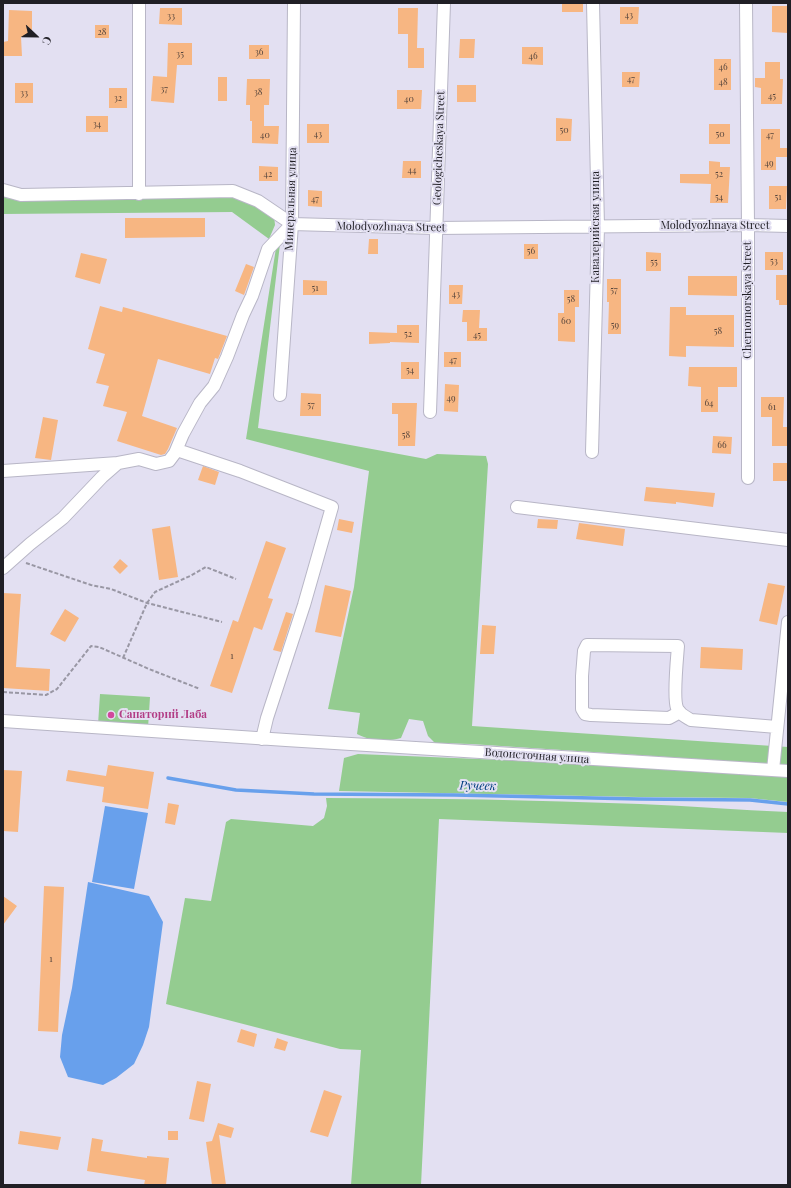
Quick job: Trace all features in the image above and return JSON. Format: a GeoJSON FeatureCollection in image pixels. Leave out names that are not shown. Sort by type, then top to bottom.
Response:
{"type":"FeatureCollection","features":[{"type":"Feature","properties":{"kind":"street"},"geometry":{"type":"LineString","coordinates":[[139,3],[139,194]]}},
{"type":"Feature","properties":{"kind":"street","name":"Минеральная улица"},"geometry":{"type":"LineString","coordinates":[[280,395],[292,224],[294,3]]}},
{"type":"Feature","properties":{"kind":"street","name":"Geologicheskaya Street"},"geometry":{"type":"LineString","coordinates":[[430,412],[444,3]]}},
{"type":"Feature","properties":{"kind":"street","name":"Кавалерийская улица"},"geometry":{"type":"LineString","coordinates":[[592,452],[598,227],[593,3]]}},
{"type":"Feature","properties":{"kind":"street","name":"Chernomorskaya Street"},"geometry":{"type":"LineString","coordinates":[[746,3],[748,478]]}},
{"type":"Feature","properties":{"kind":"street"},"geometry":{"type":"LineString","coordinates":[[3,190],[21,195],[139,194],[233,191],[258,201],[292,224],[268,249],[252,296],[214,386],[200,403],[183,434],[177,450],[169,461],[156,464],[140,459],[118,463],[3,471]]}},
{"type":"Feature","properties":{"kind":"street","name":"Molodyozhnaya Street"},"geometry":{"type":"LineString","coordinates":[[292,224],[436,228],[748,225],[788,226]]}},
{"type":"Feature","properties":{"kind":"street"},"geometry":{"type":"LineString","coordinates":[[177,450],[240,471],[332,507],[304,605],[267,718],[262,739]]}},
{"type":"Feature","properties":{"kind":"street"},"geometry":{"type":"LineString","coordinates":[[3,568],[63,518],[102,477],[118,463]]}},
{"type":"Feature","properties":{"kind":"street"},"geometry":{"type":"LineString","coordinates":[[517,507],[788,540]]}},
{"type":"Feature","properties":{"kind":"street"},"geometry":{"type":"LineString","coordinates":[[773,770],[786,658],[788,622]]}},
{"type":"Feature","properties":{"kind":"street"},"geometry":{"type":"LineString","coordinates":[[680,712],[669,718],[585,714],[582,709],[582,676],[584,651],[587,645],[678,646],[676,696],[677,708],[680,712],[682,715],[691,720],[778,727]]}},
{"type":"Feature","properties":{"kind":"street","name":"Водоисточная улица"},"geometry":{"type":"LineString","coordinates":[[3,721],[262,739],[788,771]]}},
{"type":"Feature","properties":{"kind":"path"},"geometry":{"type":"LineString","coordinates":[[13,559],[91,585],[111,589],[147,603],[222,622]]}},
{"type":"Feature","properties":{"kind":"path"},"geometry":{"type":"LineString","coordinates":[[123,658],[147,603],[155,592],[206,567],[236,579]]}},
{"type":"Feature","properties":{"kind":"path"},"geometry":{"type":"LineString","coordinates":[[3,692],[46,695],[57,689],[91,646],[99,647],[200,689]]}},
{"type":"Feature","properties":{"kind":"green space"},"geometry":{"type":"Polygon","coordinates":[[[3,196],[6,198],[23,200],[233,197],[255,204],[274,215],[275,225],[269,239],[232,212],[3,214],[3,196]]]}},
{"type":"Feature","properties":{"kind":"green space"},"geometry":{"type":"Polygon","coordinates":[[[280,244],[258,428],[426,459],[437,454],[486,456],[488,464],[472,726],[788,747],[788,765],[471,744],[435,743],[428,736],[423,721],[409,719],[401,738],[379,740],[367,738],[357,734],[360,713],[328,709],[354,587],[369,471],[246,439],[276,248],[280,244]]]}},
{"type":"Feature","properties":{"kind":"green space"},"geometry":{"type":"Polygon","coordinates":[[[100,694],[150,697],[148,728],[98,725],[100,694]]]}},
{"type":"Feature","properties":{"kind":"green space"},"geometry":{"type":"Polygon","coordinates":[[[358,754],[527,761],[788,776],[788,802],[749,798],[339,791],[344,758],[358,754]]]}},
{"type":"Feature","properties":{"kind":"green space"},"geometry":{"type":"Polygon","coordinates":[[[326,798],[562,801],[788,812],[788,833],[439,819],[421,1185],[351,1185],[361,1050],[340,1049],[166,1004],[185,898],[211,901],[226,822],[231,819],[313,826],[324,818],[327,806],[326,798]]]}},
{"type":"Feature","properties":{"kind":"water"},"geometry":{"type":"Polygon","coordinates":[[[105,806],[148,813],[134,889],[92,882],[105,806]]]}},
{"type":"Feature","properties":{"kind":"water"},"geometry":{"type":"Polygon","coordinates":[[[88,882],[149,896],[163,922],[149,1027],[143,1045],[134,1064],[116,1078],[103,1085],[68,1077],[60,1057],[62,1035],[72,988],[88,882]]]}},
{"type":"Feature","properties":{"kind":"building"},"geometry":{"type":"Polygon","coordinates":[[[562,3],[583,3],[583,12],[562,12],[562,3]]]}},
{"type":"Feature","properties":{"kind":"building"},"geometry":{"type":"Polygon","coordinates":[[[772,6],[788,6],[788,33],[772,32],[772,6]]]}},
{"type":"Feature","properties":{"kind":"building"},"geometry":{"type":"Polygon","coordinates":[[[620,7],[639,7],[638,24],[620,24],[620,7]]]}},
{"type":"Feature","properties":{"kind":"building"},"geometry":{"type":"Polygon","coordinates":[[[160,8],[182,8],[182,25],[159,24],[160,8]]]}},
{"type":"Feature","properties":{"kind":"building"},"geometry":{"type":"Polygon","coordinates":[[[398,8],[418,8],[417,48],[424,48],[424,68],[408,68],[408,34],[398,34],[398,8]]]}},
{"type":"Feature","properties":{"kind":"building"},"geometry":{"type":"Polygon","coordinates":[[[9,10],[32,11],[32,37],[21,37],[22,56],[3,56],[3,42],[8,41],[9,10]]]}},
{"type":"Feature","properties":{"kind":"building"},"geometry":{"type":"Polygon","coordinates":[[[95,25],[109,25],[109,38],[95,38],[95,25]]]}},
{"type":"Feature","properties":{"kind":"building"},"geometry":{"type":"Polygon","coordinates":[[[460,39],[475,39],[474,58],[459,58],[460,39]]]}},
{"type":"Feature","properties":{"kind":"building"},"geometry":{"type":"Polygon","coordinates":[[[168,43],[192,43],[192,65],[177,65],[174,103],[151,101],[153,76],[167,77],[168,43]]]}},
{"type":"Feature","properties":{"kind":"building"},"geometry":{"type":"Polygon","coordinates":[[[249,45],[269,45],[269,59],[249,59],[249,45]]]}},
{"type":"Feature","properties":{"kind":"building"},"geometry":{"type":"Polygon","coordinates":[[[522,47],[543,47],[543,65],[522,64],[522,47]]]}},
{"type":"Feature","properties":{"kind":"building"},"geometry":{"type":"Polygon","coordinates":[[[714,59],[731,59],[731,90],[714,90],[714,59]]]}},
{"type":"Feature","properties":{"kind":"building"},"geometry":{"type":"Polygon","coordinates":[[[765,62],[780,62],[780,79],[783,79],[782,104],[761,104],[761,88],[755,87],[755,78],[765,78],[765,62]]]}},
{"type":"Feature","properties":{"kind":"building"},"geometry":{"type":"Polygon","coordinates":[[[622,72],[640,72],[639,87],[622,87],[622,72]]]}},
{"type":"Feature","properties":{"kind":"building"},"geometry":{"type":"Polygon","coordinates":[[[218,77],[227,77],[227,101],[218,101],[218,77]]]}},
{"type":"Feature","properties":{"kind":"building"},"geometry":{"type":"Polygon","coordinates":[[[247,79],[270,79],[269,105],[264,105],[264,126],[279,126],[278,144],[252,143],[250,105],[246,105],[247,79]]]}},
{"type":"Feature","properties":{"kind":"building"},"geometry":{"type":"Polygon","coordinates":[[[15,83],[33,83],[33,103],[15,103],[15,83]]]}},
{"type":"Feature","properties":{"kind":"building"},"geometry":{"type":"Polygon","coordinates":[[[457,85],[476,85],[476,102],[457,102],[457,85]]]}},
{"type":"Feature","properties":{"kind":"building"},"geometry":{"type":"Polygon","coordinates":[[[109,88],[127,88],[127,108],[109,108],[109,88]]]}},
{"type":"Feature","properties":{"kind":"building"},"geometry":{"type":"Polygon","coordinates":[[[397,90],[422,90],[421,109],[397,109],[397,90]]]}},
{"type":"Feature","properties":{"kind":"building"},"geometry":{"type":"Polygon","coordinates":[[[86,116],[108,116],[108,132],[86,132],[86,116]]]}},
{"type":"Feature","properties":{"kind":"building"},"geometry":{"type":"Polygon","coordinates":[[[556,118],[572,119],[571,141],[556,141],[556,118]]]}},
{"type":"Feature","properties":{"kind":"building"},"geometry":{"type":"Polygon","coordinates":[[[307,124],[329,124],[329,143],[307,143],[307,124]]]}},
{"type":"Feature","properties":{"kind":"building"},"geometry":{"type":"Polygon","coordinates":[[[709,124],[730,124],[730,144],[709,144],[709,124]]]}},
{"type":"Feature","properties":{"kind":"building"},"geometry":{"type":"Polygon","coordinates":[[[761,129],[780,129],[780,148],[788,148],[788,157],[776,157],[776,170],[761,170],[761,129]]]}},
{"type":"Feature","properties":{"kind":"building"},"geometry":{"type":"Polygon","coordinates":[[[403,161],[421,161],[421,178],[402,178],[403,161]]]}},
{"type":"Feature","properties":{"kind":"building"},"geometry":{"type":"Polygon","coordinates":[[[709,161],[720,162],[720,167],[730,167],[728,203],[710,203],[711,184],[680,183],[680,174],[709,174],[709,161]]]}},
{"type":"Feature","properties":{"kind":"building"},"geometry":{"type":"Polygon","coordinates":[[[259,166],[278,167],[278,181],[259,181],[259,166]]]}},
{"type":"Feature","properties":{"kind":"building"},"geometry":{"type":"Polygon","coordinates":[[[769,186],[787,186],[786,209],[769,209],[769,186]]]}},
{"type":"Feature","properties":{"kind":"building"},"geometry":{"type":"Polygon","coordinates":[[[308,190],[322,191],[322,207],[308,206],[308,190]]]}},
{"type":"Feature","properties":{"kind":"building"},"geometry":{"type":"Polygon","coordinates":[[[125,218],[205,218],[205,237],[125,238],[125,218]]]}},
{"type":"Feature","properties":{"kind":"building"},"geometry":{"type":"Polygon","coordinates":[[[369,239],[378,239],[378,254],[368,254],[369,239]]]}},
{"type":"Feature","properties":{"kind":"building"},"geometry":{"type":"Polygon","coordinates":[[[524,244],[538,244],[538,259],[524,259],[524,244]]]}},
{"type":"Feature","properties":{"kind":"building"},"geometry":{"type":"Polygon","coordinates":[[[646,252],[661,253],[661,271],[646,271],[646,252]]]}},
{"type":"Feature","properties":{"kind":"building"},"geometry":{"type":"Polygon","coordinates":[[[765,252],[783,252],[783,270],[765,270],[765,252]]]}},
{"type":"Feature","properties":{"kind":"building"},"geometry":{"type":"Polygon","coordinates":[[[81,253],[107,259],[100,284],[75,277],[81,253]]]}},
{"type":"Feature","properties":{"kind":"building"},"geometry":{"type":"Polygon","coordinates":[[[246,264],[254,267],[244,295],[235,291],[246,264]]]}},
{"type":"Feature","properties":{"kind":"building"},"geometry":{"type":"Polygon","coordinates":[[[776,275],[788,275],[788,305],[779,305],[779,300],[776,300],[776,275]]]}},
{"type":"Feature","properties":{"kind":"building"},"geometry":{"type":"Polygon","coordinates":[[[688,276],[737,276],[737,296],[688,295],[688,276]]]}},
{"type":"Feature","properties":{"kind":"building"},"geometry":{"type":"Polygon","coordinates":[[[607,279],[621,279],[621,334],[608,334],[609,302],[607,302],[607,279]]]}},
{"type":"Feature","properties":{"kind":"building"},"geometry":{"type":"Polygon","coordinates":[[[303,280],[327,281],[327,295],[303,295],[303,280]]]}},
{"type":"Feature","properties":{"kind":"building"},"geometry":{"type":"Polygon","coordinates":[[[449,285],[463,285],[462,304],[449,304],[449,285]]]}},
{"type":"Feature","properties":{"kind":"building"},"geometry":{"type":"Polygon","coordinates":[[[564,290],[579,290],[579,307],[575,307],[575,342],[558,341],[558,313],[564,313],[564,290]]]}},
{"type":"Feature","properties":{"kind":"building"},"geometry":{"type":"Polygon","coordinates":[[[100,306],[122,312],[123,307],[227,336],[218,359],[215,358],[210,374],[158,359],[142,416],[177,428],[165,454],[161,455],[117,441],[127,412],[103,406],[109,386],[96,383],[105,354],[88,349],[100,306]]]}},
{"type":"Feature","properties":{"kind":"building"},"geometry":{"type":"Polygon","coordinates":[[[670,307],[686,307],[686,315],[734,315],[734,347],[686,346],[686,357],[669,356],[670,307]]]}},
{"type":"Feature","properties":{"kind":"building"},"geometry":{"type":"Polygon","coordinates":[[[463,310],[480,310],[479,328],[487,328],[487,341],[467,341],[467,322],[462,322],[463,310]]]}},
{"type":"Feature","properties":{"kind":"building"},"geometry":{"type":"Polygon","coordinates":[[[397,325],[419,325],[419,343],[390,342],[369,344],[369,332],[397,333],[397,325]]]}},
{"type":"Feature","properties":{"kind":"building"},"geometry":{"type":"Polygon","coordinates":[[[444,352],[461,352],[461,367],[444,367],[444,352]]]}},
{"type":"Feature","properties":{"kind":"building"},"geometry":{"type":"Polygon","coordinates":[[[401,362],[419,362],[419,379],[401,379],[401,362]]]}},
{"type":"Feature","properties":{"kind":"building"},"geometry":{"type":"Polygon","coordinates":[[[689,367],[737,367],[737,387],[718,387],[718,412],[701,412],[701,387],[688,386],[689,367]]]}},
{"type":"Feature","properties":{"kind":"building"},"geometry":{"type":"Polygon","coordinates":[[[445,384],[459,385],[458,412],[444,411],[445,384]]]}},
{"type":"Feature","properties":{"kind":"building"},"geometry":{"type":"Polygon","coordinates":[[[301,393],[321,394],[321,416],[300,416],[301,393]]]}},
{"type":"Feature","properties":{"kind":"building"},"geometry":{"type":"Polygon","coordinates":[[[761,397],[784,397],[783,427],[788,427],[788,446],[772,446],[772,417],[761,417],[761,397]]]}},
{"type":"Feature","properties":{"kind":"building"},"geometry":{"type":"Polygon","coordinates":[[[392,403],[417,403],[415,446],[398,446],[398,414],[392,414],[392,403]]]}},
{"type":"Feature","properties":{"kind":"building"},"geometry":{"type":"Polygon","coordinates":[[[43,417],[58,420],[51,460],[35,458],[43,417]]]}},
{"type":"Feature","properties":{"kind":"building"},"geometry":{"type":"Polygon","coordinates":[[[713,436],[732,437],[731,454],[712,453],[713,436]]]}},
{"type":"Feature","properties":{"kind":"building"},"geometry":{"type":"Polygon","coordinates":[[[773,463],[788,463],[788,481],[773,481],[773,463]]]}},
{"type":"Feature","properties":{"kind":"building"},"geometry":{"type":"Polygon","coordinates":[[[203,466],[219,472],[215,485],[198,480],[203,466]]]}},
{"type":"Feature","properties":{"kind":"building"},"geometry":{"type":"Polygon","coordinates":[[[646,487],[715,493],[713,507],[676,502],[676,504],[644,501],[646,487]]]}},
{"type":"Feature","properties":{"kind":"building"},"geometry":{"type":"Polygon","coordinates":[[[339,519],[354,522],[352,533],[337,530],[339,519]]]}},
{"type":"Feature","properties":{"kind":"building"},"geometry":{"type":"Polygon","coordinates":[[[538,519],[558,520],[557,529],[537,528],[538,519]]]}},
{"type":"Feature","properties":{"kind":"building"},"geometry":{"type":"Polygon","coordinates":[[[579,523],[625,529],[623,546],[576,539],[579,523]]]}},
{"type":"Feature","properties":{"kind":"building"},"geometry":{"type":"Polygon","coordinates":[[[170,526],[178,577],[159,580],[152,529],[170,526]]]}},
{"type":"Feature","properties":{"kind":"building"},"geometry":{"type":"Polygon","coordinates":[[[266,541],[286,548],[268,598],[273,599],[262,630],[254,627],[232,693],[210,686],[233,620],[238,622],[266,541]]]}},
{"type":"Feature","properties":{"kind":"building"},"geometry":{"type":"Polygon","coordinates":[[[120,559],[128,566],[120,574],[113,567],[120,559]]]}},
{"type":"Feature","properties":{"kind":"building"},"geometry":{"type":"Polygon","coordinates":[[[768,583],[785,586],[777,625],[759,621],[768,583]]]}},
{"type":"Feature","properties":{"kind":"building"},"geometry":{"type":"Polygon","coordinates":[[[325,585],[351,591],[341,637],[315,632],[325,585]]]}},
{"type":"Feature","properties":{"kind":"building"},"geometry":{"type":"Polygon","coordinates":[[[3,593],[21,594],[16,667],[50,669],[49,691],[3,688],[3,593]]]}},
{"type":"Feature","properties":{"kind":"building"},"geometry":{"type":"Polygon","coordinates":[[[65,609],[79,618],[65,642],[50,634],[65,609]]]}},
{"type":"Feature","properties":{"kind":"building"},"geometry":{"type":"Polygon","coordinates":[[[286,612],[293,614],[281,652],[273,650],[286,612]]]}},
{"type":"Feature","properties":{"kind":"building"},"geometry":{"type":"Polygon","coordinates":[[[482,625],[496,626],[494,654],[480,654],[482,625]]]}},
{"type":"Feature","properties":{"kind":"building"},"geometry":{"type":"Polygon","coordinates":[[[701,647],[743,649],[742,670],[700,668],[701,647]]]}},
{"type":"Feature","properties":{"kind":"building"},"geometry":{"type":"Polygon","coordinates":[[[108,765],[154,772],[148,809],[102,802],[104,787],[66,781],[68,770],[106,776],[108,765]]]}},
{"type":"Feature","properties":{"kind":"building"},"geometry":{"type":"Polygon","coordinates":[[[3,770],[22,771],[18,832],[3,831],[3,770]]]}},
{"type":"Feature","properties":{"kind":"building"},"geometry":{"type":"Polygon","coordinates":[[[168,803],[179,805],[175,825],[165,823],[168,803]]]}},
{"type":"Feature","properties":{"kind":"building"},"geometry":{"type":"Polygon","coordinates":[[[44,886],[64,887],[58,1032],[38,1031],[44,886]]]}},
{"type":"Feature","properties":{"kind":"building"},"geometry":{"type":"Polygon","coordinates":[[[3,896],[17,906],[3,925],[3,896]]]}},
{"type":"Feature","properties":{"kind":"building"},"geometry":{"type":"Polygon","coordinates":[[[241,1029],[257,1034],[254,1047],[237,1042],[241,1029]]]}},
{"type":"Feature","properties":{"kind":"building"},"geometry":{"type":"Polygon","coordinates":[[[277,1038],[288,1042],[285,1051],[274,1048],[277,1038]]]}},
{"type":"Feature","properties":{"kind":"building"},"geometry":{"type":"Polygon","coordinates":[[[197,1081],[211,1084],[204,1122],[189,1119],[197,1081]]]}},
{"type":"Feature","properties":{"kind":"building"},"geometry":{"type":"Polygon","coordinates":[[[324,1090],[342,1096],[328,1137],[310,1132],[324,1090]]]}},
{"type":"Feature","properties":{"kind":"building"},"geometry":{"type":"Polygon","coordinates":[[[218,1123],[234,1128],[231,1138],[219,1135],[226,1185],[212,1185],[206,1142],[212,1141],[218,1123]]]}},
{"type":"Feature","properties":{"kind":"building"},"geometry":{"type":"Polygon","coordinates":[[[20,1131],[61,1137],[58,1150],[18,1144],[20,1131]]]}},
{"type":"Feature","properties":{"kind":"building"},"geometry":{"type":"Polygon","coordinates":[[[168,1131],[178,1131],[178,1140],[168,1140],[168,1131]]]}},
{"type":"Feature","properties":{"kind":"building"},"geometry":{"type":"Polygon","coordinates":[[[92,1138],[103,1140],[101,1151],[147,1158],[147,1156],[169,1158],[166,1185],[144,1185],[145,1180],[87,1171],[92,1138]]]}},
{"type":"Feature","properties":{"kind":"waterway","name":"Ручеек"},"geometry":{"type":"LineString","coordinates":[[168,778],[236,790],[314,794],[750,800],[788,804]]}},
{"type":"Feature","properties":{"kind":"place","name":"Санаторий Лаба"},"geometry":{"type":"Point","coordinates":[111,715]}}]}
